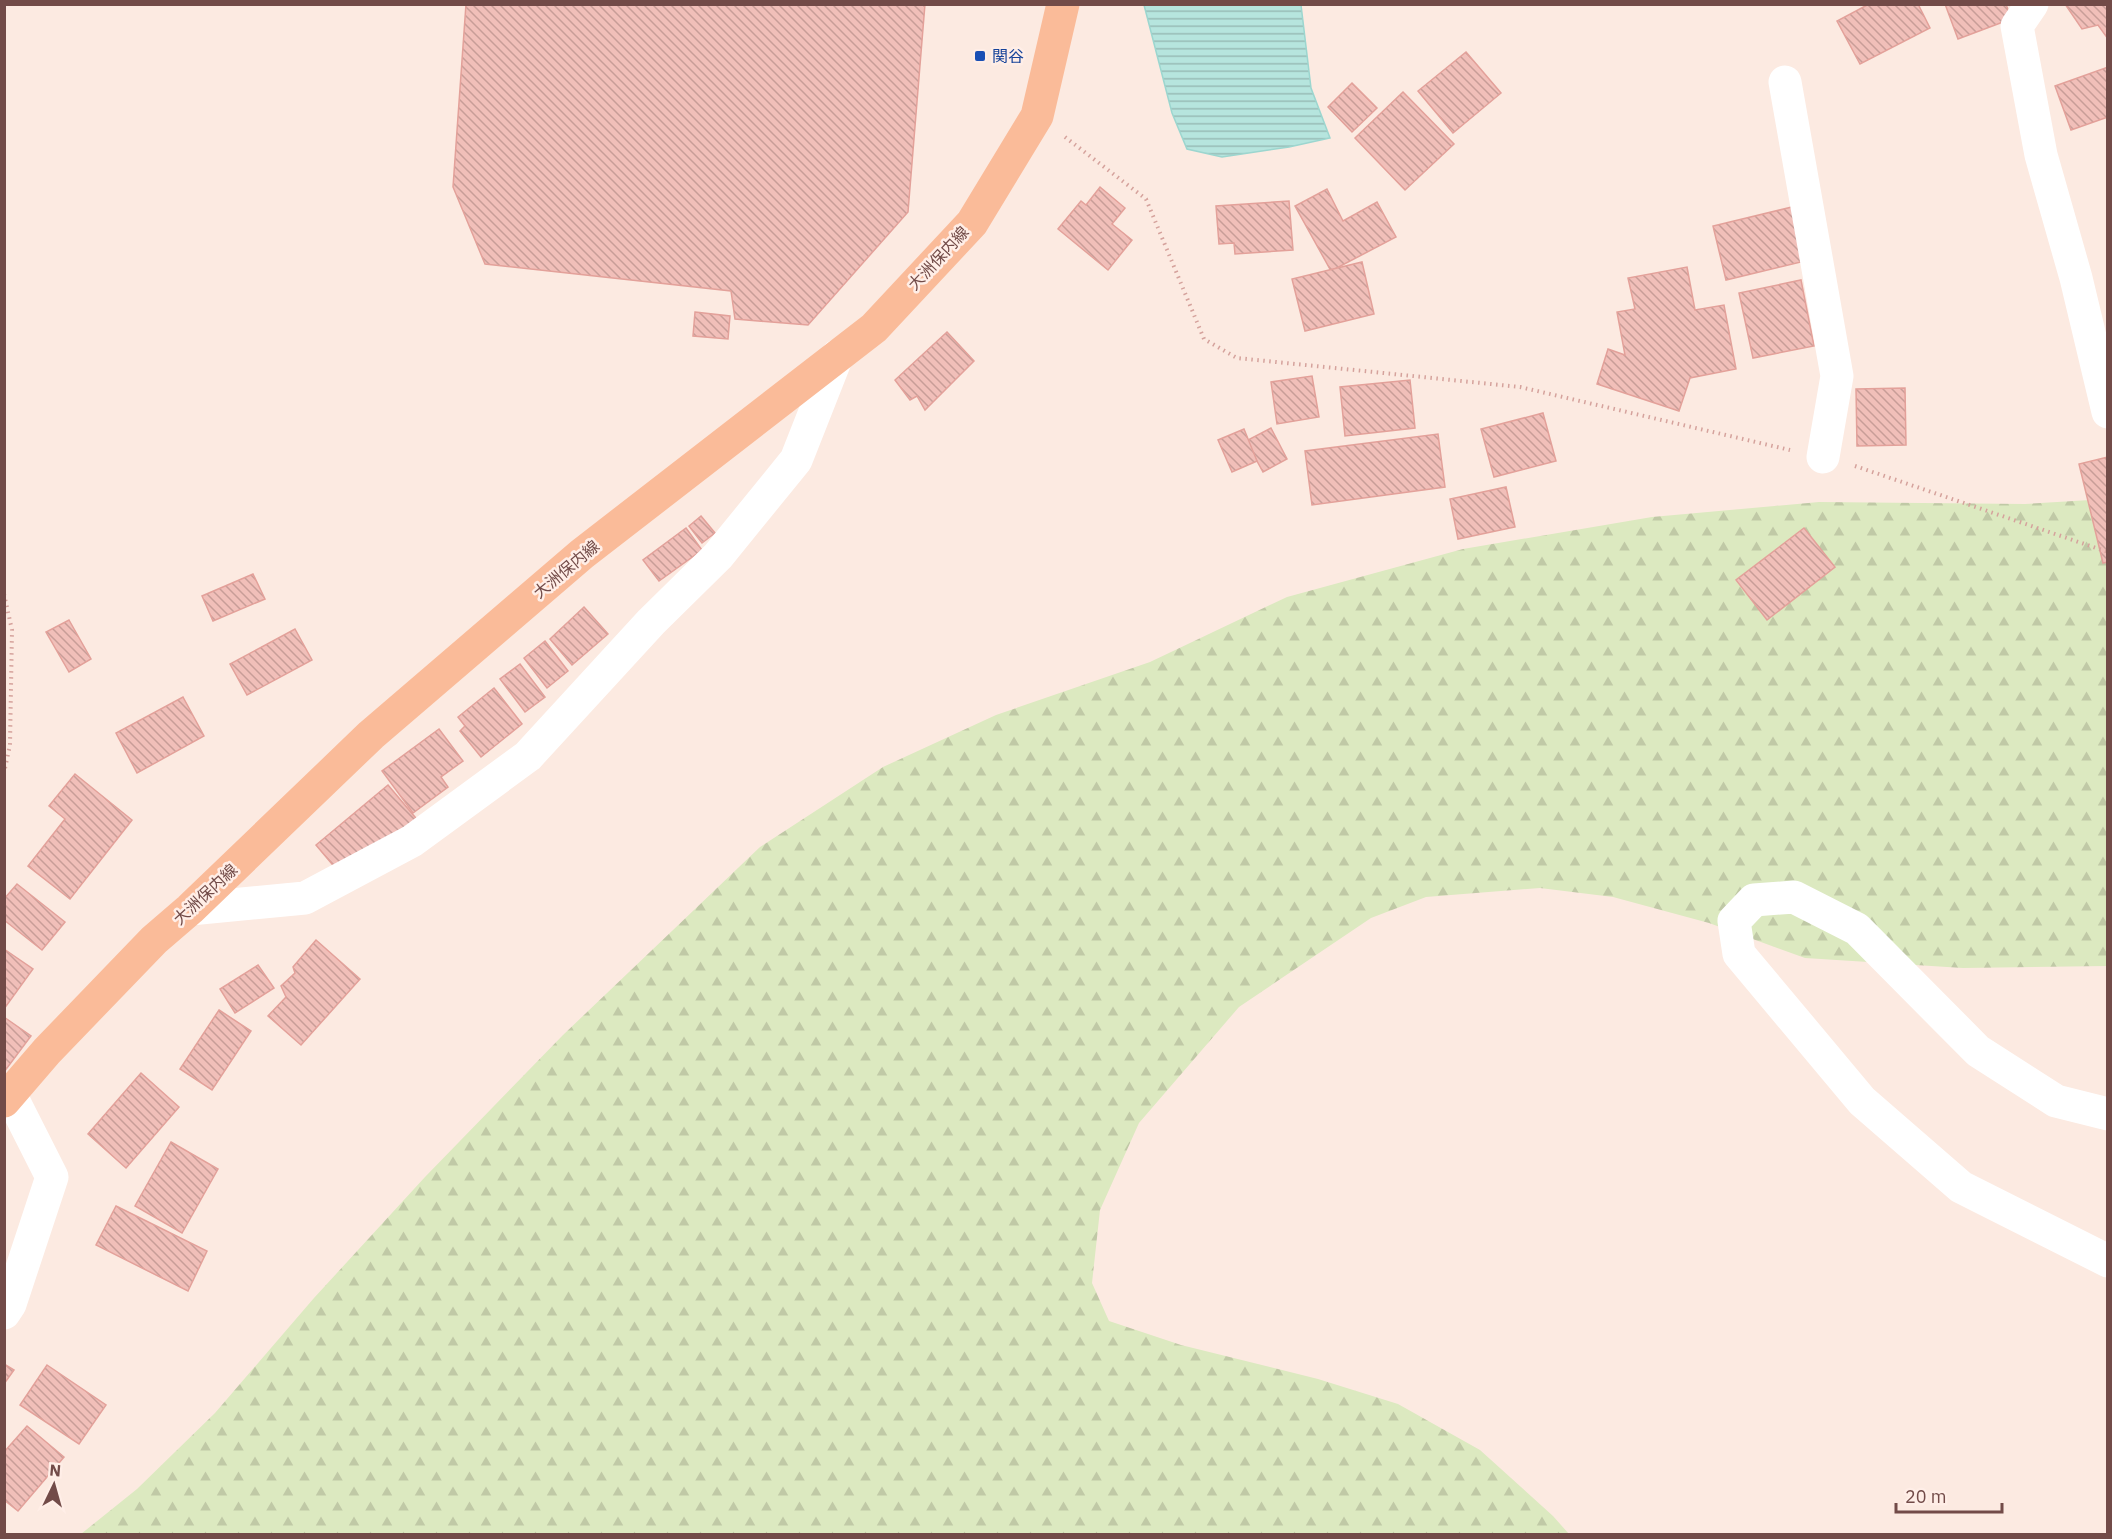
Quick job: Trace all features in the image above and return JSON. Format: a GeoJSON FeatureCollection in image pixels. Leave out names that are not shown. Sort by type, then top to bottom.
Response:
{"type":"FeatureCollection","features":[{"type":"Feature","properties":{"kind":"main road","name":"大洲保内線"},"geometry":{"type":"LineString","coordinates":[[7,1097],[154,940],[190,909],[371,735],[564,569],[874,328],[972,223],[1037,116],[1063,4]]}},
{"type":"Feature","properties":{"kind":"street"},"geometry":{"type":"LineString","coordinates":[[2032,4],[2017,26],[2030,97],[2041,155],[2076,278],[2108,412]]}},
{"type":"Feature","properties":{"kind":"street"},"geometry":{"type":"LineString","coordinates":[[1785,82],[1837,376],[1823,458]]}},
{"type":"Feature","properties":{"kind":"street"},"geometry":{"type":"LineString","coordinates":[[190,909],[305,898],[412,841],[528,756],[651,622],[718,556],[796,460],[837,356]]}},
{"type":"Feature","properties":{"kind":"street"},"geometry":{"type":"LineString","coordinates":[[2108,1114],[2056,1101],[1978,1051],[1857,929],[1794,897],[1754,900],[1734,921],[1739,954],[1862,1101],[1961,1187],[2108,1261]]}},
{"type":"Feature","properties":{"kind":"street"},"geometry":{"type":"LineString","coordinates":[[4,1313],[10,1304],[52,1177],[7,1097]]}},
{"type":"Feature","properties":{"kind":"path"},"geometry":{"type":"LineString","coordinates":[[1037,116],[1146,199],[1204,339],[1237,358],[1520,387],[1839,461],[2108,552]]}},
{"type":"Feature","properties":{"kind":"path"},"geometry":{"type":"LineString","coordinates":[[4,594],[12,630],[10,745],[4,773]]}},
{"type":"Feature","properties":{"kind":"green space"},"geometry":{"type":"Polygon","coordinates":[[[2107,499],[2107,966],[1963,968],[1805,958],[1709,923],[1613,897],[1540,888],[1426,897],[1371,918],[1239,1007],[1139,1123],[1100,1210],[1092,1283],[1109,1321],[1181,1345],[1318,1379],[1398,1404],[1480,1450],[1553,1516],[1569,1534],[81,1534],[137,1489],[215,1413],[314,1298],[425,1177],[563,1035],[760,847],[883,767],[996,715],[1150,662],[1287,597],[1463,549],[1652,517],[1819,502],[2025,504],[2107,499]]]}},
{"type":"Feature","properties":{"kind":"water"},"geometry":{"type":"Polygon","coordinates":[[[1144,5],[1301,5],[1311,88],[1330,138],[1222,157],[1187,149],[1172,113],[1144,5]]]}},
{"type":"Feature","properties":{"kind":"building"},"geometry":{"type":"Polygon","coordinates":[[[466,4],[925,4],[908,212],[808,325],[735,319],[731,291],[485,264],[453,187],[466,4]]]}},
{"type":"Feature","properties":{"kind":"building"},"geometry":{"type":"Polygon","coordinates":[[[1869,4],[1918,4],[1930,28],[1860,64],[1837,21],[1869,4]]]}},
{"type":"Feature","properties":{"kind":"building"},"geometry":{"type":"Polygon","coordinates":[[[1945,4],[2006,4],[2011,19],[1958,39],[1945,4]]]}},
{"type":"Feature","properties":{"kind":"building"},"geometry":{"type":"Polygon","coordinates":[[[2065,4],[2108,4],[2108,39],[2098,25],[2082,29],[2065,4]]]}},
{"type":"Feature","properties":{"kind":"building"},"geometry":{"type":"Polygon","coordinates":[[[1466,52],[1501,93],[1453,133],[1418,91],[1466,52]]]}},
{"type":"Feature","properties":{"kind":"building"},"geometry":{"type":"Polygon","coordinates":[[[2108,67],[2108,117],[2071,130],[2055,86],[2108,67]]]}},
{"type":"Feature","properties":{"kind":"building"},"geometry":{"type":"Polygon","coordinates":[[[1352,83],[1377,108],[1352,132],[1328,107],[1352,83]]]}},
{"type":"Feature","properties":{"kind":"building"},"geometry":{"type":"Polygon","coordinates":[[[1403,92],[1454,144],[1405,190],[1355,138],[1403,92]]]}},
{"type":"Feature","properties":{"kind":"building"},"geometry":{"type":"Polygon","coordinates":[[[1100,187],[1125,208],[1112,224],[1132,240],[1108,270],[1058,229],[1081,201],[1086,205],[1100,187]]]}},
{"type":"Feature","properties":{"kind":"building"},"geometry":{"type":"Polygon","coordinates":[[[1327,189],[1343,221],[1377,202],[1396,237],[1331,271],[1295,206],[1327,189]]]}},
{"type":"Feature","properties":{"kind":"building"},"geometry":{"type":"Polygon","coordinates":[[[1289,201],[1293,250],[1235,254],[1234,243],[1219,244],[1216,206],[1289,201]]]}},
{"type":"Feature","properties":{"kind":"building"},"geometry":{"type":"Polygon","coordinates":[[[1792,207],[1805,261],[1726,280],[1713,226],[1792,207]]]}},
{"type":"Feature","properties":{"kind":"building"},"geometry":{"type":"Polygon","coordinates":[[[1362,262],[1374,314],[1305,331],[1292,279],[1362,262]]]}},
{"type":"Feature","properties":{"kind":"building"},"geometry":{"type":"Polygon","coordinates":[[[1687,267],[1695,310],[1724,305],[1736,369],[1690,378],[1679,411],[1597,384],[1608,349],[1625,355],[1617,312],[1635,309],[1628,278],[1687,267]]]}},
{"type":"Feature","properties":{"kind":"building"},"geometry":{"type":"Polygon","coordinates":[[[1801,280],[1814,346],[1753,358],[1739,293],[1801,280]]]}},
{"type":"Feature","properties":{"kind":"building"},"geometry":{"type":"Polygon","coordinates":[[[695,312],[730,316],[728,339],[693,336],[695,312]]]}},
{"type":"Feature","properties":{"kind":"building"},"geometry":{"type":"Polygon","coordinates":[[[947,332],[974,361],[925,410],[917,396],[910,400],[895,380],[947,332]]]}},
{"type":"Feature","properties":{"kind":"building"},"geometry":{"type":"Polygon","coordinates":[[[1312,376],[1319,417],[1277,424],[1271,382],[1312,376]]]}},
{"type":"Feature","properties":{"kind":"building"},"geometry":{"type":"Polygon","coordinates":[[[1410,380],[1415,428],[1345,436],[1340,387],[1410,380]]]}},
{"type":"Feature","properties":{"kind":"building"},"geometry":{"type":"Polygon","coordinates":[[[1905,388],[1906,445],[1857,446],[1856,389],[1905,388]]]}},
{"type":"Feature","properties":{"kind":"building"},"geometry":{"type":"Polygon","coordinates":[[[1543,413],[1556,461],[1494,477],[1481,429],[1543,413]]]}},
{"type":"Feature","properties":{"kind":"building"},"geometry":{"type":"Polygon","coordinates":[[[1271,428],[1287,459],[1263,472],[1246,441],[1271,428]]]}},
{"type":"Feature","properties":{"kind":"building"},"geometry":{"type":"Polygon","coordinates":[[[1244,429],[1257,461],[1232,472],[1218,440],[1244,429]]]}},
{"type":"Feature","properties":{"kind":"building"},"geometry":{"type":"Polygon","coordinates":[[[1438,434],[1445,487],[1312,505],[1305,451],[1438,434]]]}},
{"type":"Feature","properties":{"kind":"building"},"geometry":{"type":"Polygon","coordinates":[[[2108,457],[2108,562],[2103,563],[2079,464],[2108,457]]]}},
{"type":"Feature","properties":{"kind":"building"},"geometry":{"type":"Polygon","coordinates":[[[1506,487],[1515,527],[1458,539],[1450,499],[1506,487]]]}},
{"type":"Feature","properties":{"kind":"building"},"geometry":{"type":"Polygon","coordinates":[[[701,516],[715,533],[702,543],[689,526],[701,516]]]}},
{"type":"Feature","properties":{"kind":"building"},"geometry":{"type":"Polygon","coordinates":[[[686,528],[702,550],[659,581],[643,560],[686,528]]]}},
{"type":"Feature","properties":{"kind":"building"},"geometry":{"type":"Polygon","coordinates":[[[1804,528],[1835,567],[1767,620],[1736,580],[1804,528]]]}},
{"type":"Feature","properties":{"kind":"building"},"geometry":{"type":"Polygon","coordinates":[[[253,574],[265,599],[213,621],[202,596],[253,574]]]}},
{"type":"Feature","properties":{"kind":"building"},"geometry":{"type":"Polygon","coordinates":[[[584,607],[608,634],[572,665],[550,639],[584,607]]]}},
{"type":"Feature","properties":{"kind":"building"},"geometry":{"type":"Polygon","coordinates":[[[69,620],[91,659],[69,672],[46,632],[69,620]]]}},
{"type":"Feature","properties":{"kind":"building"},"geometry":{"type":"Polygon","coordinates":[[[295,629],[312,660],[247,695],[230,664],[295,629]]]}},
{"type":"Feature","properties":{"kind":"building"},"geometry":{"type":"Polygon","coordinates":[[[545,641],[568,671],[547,688],[524,658],[545,641]]]}},
{"type":"Feature","properties":{"kind":"building"},"geometry":{"type":"Polygon","coordinates":[[[520,664],[545,697],[525,712],[500,679],[520,664]]]}},
{"type":"Feature","properties":{"kind":"building"},"geometry":{"type":"Polygon","coordinates":[[[494,688],[522,724],[481,757],[460,731],[465,726],[458,717],[494,688]]]}},
{"type":"Feature","properties":{"kind":"building"},"geometry":{"type":"Polygon","coordinates":[[[183,697],[204,736],[137,773],[116,733],[183,697]]]}},
{"type":"Feature","properties":{"kind":"building"},"geometry":{"type":"Polygon","coordinates":[[[439,729],[463,761],[441,777],[448,787],[413,813],[382,771],[439,729]]]}},
{"type":"Feature","properties":{"kind":"building"},"geometry":{"type":"Polygon","coordinates":[[[75,774],[132,820],[70,899],[28,866],[65,819],[49,806],[75,774]]]}},
{"type":"Feature","properties":{"kind":"building"},"geometry":{"type":"Polygon","coordinates":[[[388,785],[420,823],[348,883],[316,845],[388,785]]]}},
{"type":"Feature","properties":{"kind":"building"},"geometry":{"type":"Polygon","coordinates":[[[17,884],[65,922],[42,950],[4,920],[4,899],[17,884]]]}},
{"type":"Feature","properties":{"kind":"building"},"geometry":{"type":"Polygon","coordinates":[[[316,940],[360,979],[301,1045],[268,1016],[286,997],[281,986],[295,973],[293,967],[316,940]]]}},
{"type":"Feature","properties":{"kind":"building"},"geometry":{"type":"Polygon","coordinates":[[[4,949],[33,969],[4,1009],[4,949]]]}},
{"type":"Feature","properties":{"kind":"building"},"geometry":{"type":"Polygon","coordinates":[[[258,965],[274,988],[235,1013],[220,989],[258,965]]]}},
{"type":"Feature","properties":{"kind":"building"},"geometry":{"type":"Polygon","coordinates":[[[219,1010],[251,1031],[212,1090],[180,1069],[219,1010]]]}},
{"type":"Feature","properties":{"kind":"building"},"geometry":{"type":"Polygon","coordinates":[[[4,1017],[31,1036],[4,1072],[4,1017]]]}},
{"type":"Feature","properties":{"kind":"building"},"geometry":{"type":"Polygon","coordinates":[[[141,1073],[179,1107],[126,1168],[88,1134],[141,1073]]]}},
{"type":"Feature","properties":{"kind":"building"},"geometry":{"type":"Polygon","coordinates":[[[171,1142],[218,1169],[182,1233],[135,1206],[171,1142]]]}},
{"type":"Feature","properties":{"kind":"building"},"geometry":{"type":"Polygon","coordinates":[[[116,1206],[207,1251],[188,1291],[96,1245],[116,1206]]]}},
{"type":"Feature","properties":{"kind":"building"},"geometry":{"type":"Polygon","coordinates":[[[4,1364],[14,1370],[4,1384],[4,1364]]]}},
{"type":"Feature","properties":{"kind":"building"},"geometry":{"type":"Polygon","coordinates":[[[47,1365],[106,1405],[79,1444],[20,1405],[47,1365]]]}},
{"type":"Feature","properties":{"kind":"building"},"geometry":{"type":"Polygon","coordinates":[[[27,1426],[64,1457],[18,1511],[4,1500],[4,1452],[27,1426]]]}},
{"type":"Feature","properties":{"kind":"place","name":"関谷"},"geometry":{"type":"Point","coordinates":[980,56]}}]}
